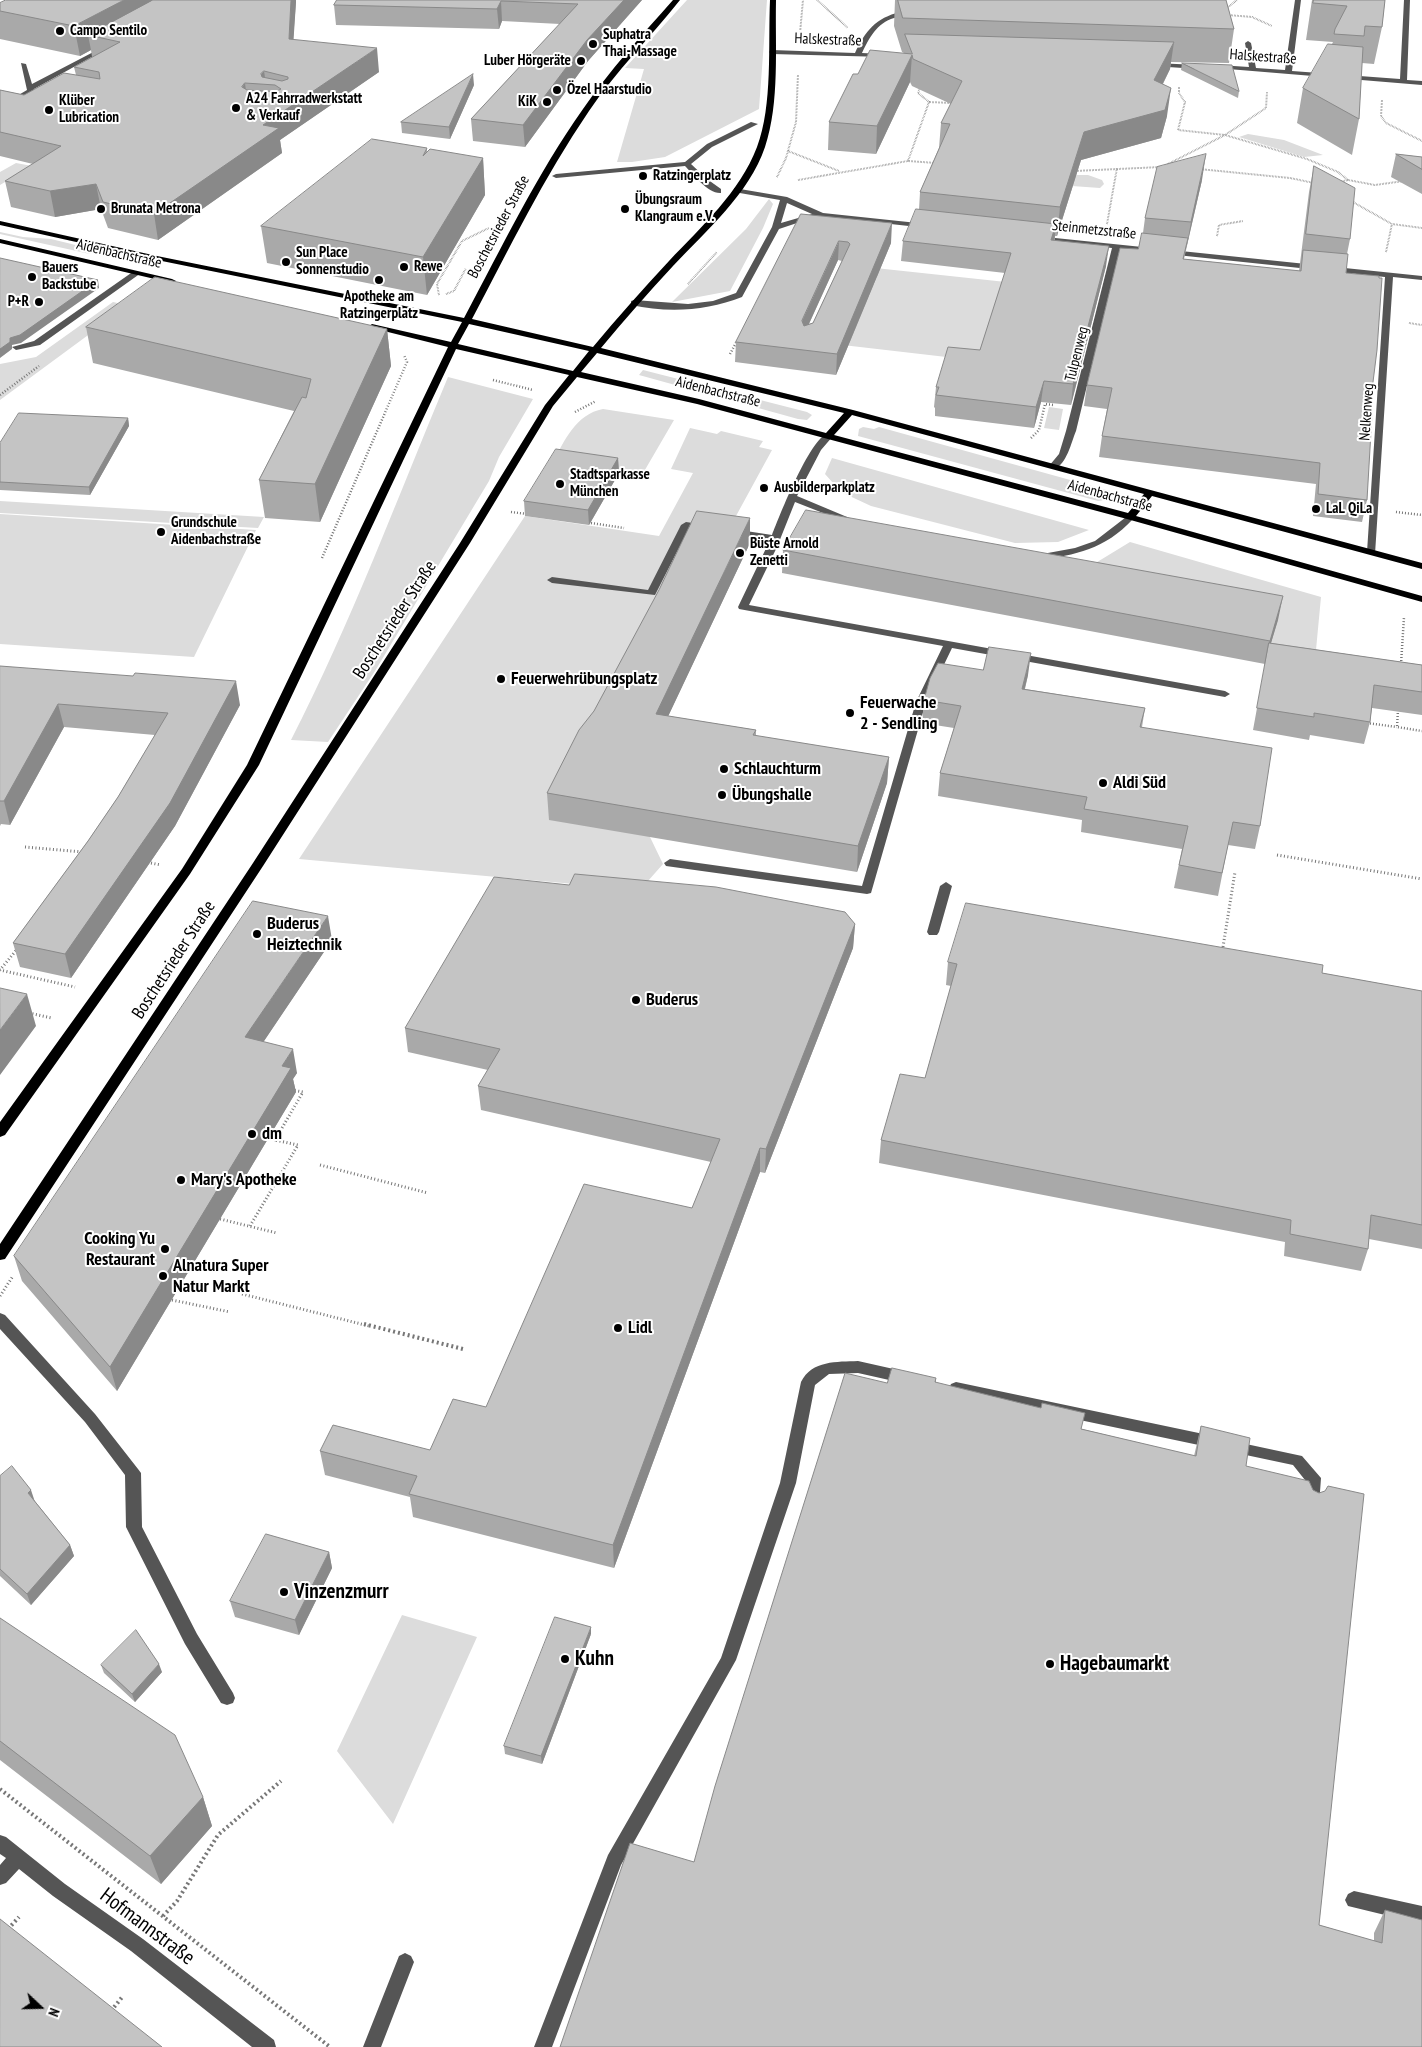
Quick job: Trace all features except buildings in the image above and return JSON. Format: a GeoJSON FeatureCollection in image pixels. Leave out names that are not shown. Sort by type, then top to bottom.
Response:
{"type":"FeatureCollection","features":[{"type":"Feature","properties":{"kind":"main road","name":"Boschetsrieder Straße"},"geometry":{"type":"LineString","coordinates":[[0,1132],[186,871],[253,765],[442,367],[534,196],[585,112],[614,71],[677,0]]}},
{"type":"Feature","properties":{"kind":"main road","name":"Boschetsrieder Straße"},"geometry":{"type":"LineString","coordinates":[[0,1255],[263,858],[465,543],[550,405],[594,349],[634,303],[713,219],[737,190],[751,168],[761,147],[770,111],[773,0]]}},
{"type":"Feature","properties":{"kind":"main road","name":"Aidenbachstraße"},"geometry":{"type":"LineString","coordinates":[[0,223],[147,265],[184,284]]}},
{"type":"Feature","properties":{"kind":"main road","name":"Aidenbachstraße"},"geometry":{"type":"LineString","coordinates":[[0,242],[147,265],[467,321],[672,366],[1054,466],[1422,566]]}},
{"type":"Feature","properties":{"kind":"main road","name":"Aidenbachstraße"},"geometry":{"type":"LineString","coordinates":[[363,325],[699,402],[1130,517],[1422,599]]}},
{"type":"Feature","properties":{"kind":"main road"},"geometry":{"type":"LineString","coordinates":[[828,436],[850,412]]}},
{"type":"Feature","properties":{"kind":"main road"},"geometry":{"type":"LineString","coordinates":[[1130,517],[1150,493]]}},
{"type":"Feature","properties":{"kind":"street"},"geometry":{"type":"LineString","coordinates":[[1288,72],[1298,0]]}},
{"type":"Feature","properties":{"kind":"street"},"geometry":{"type":"LineString","coordinates":[[1403,81],[1407,0]]}},
{"type":"Feature","properties":{"kind":"street"},"geometry":{"type":"LineString","coordinates":[[858,55],[865,38],[883,19],[899,14],[919,14]]}},
{"type":"Feature","properties":{"kind":"street"},"geometry":{"type":"LineString","coordinates":[[0,109],[113,43]]}},
{"type":"Feature","properties":{"kind":"street"},"geometry":{"type":"LineString","coordinates":[[1248,43],[1249,69]]}},
{"type":"Feature","properties":{"kind":"street","name":"Halskestraße"},"geometry":{"type":"LineString","coordinates":[[772,52],[894,56]]}},
{"type":"Feature","properties":{"kind":"street"},"geometry":{"type":"LineString","coordinates":[[24,64],[31,90]]}},
{"type":"Feature","properties":{"kind":"street","name":"Halskestraße"},"geometry":{"type":"LineString","coordinates":[[1142,65],[1321,72],[1422,83]]}},
{"type":"Feature","properties":{"kind":"street"},"geometry":{"type":"LineString","coordinates":[[24,95],[39,95]]}},
{"type":"Feature","properties":{"kind":"street"},"geometry":{"type":"LineString","coordinates":[[556,176],[687,164],[696,154],[754,124]]}},
{"type":"Feature","properties":{"kind":"street"},"geometry":{"type":"LineString","coordinates":[[687,164],[704,181],[718,190]]}},
{"type":"Feature","properties":{"kind":"street"},"geometry":{"type":"LineString","coordinates":[[737,190],[784,199],[821,215],[939,228]]}},
{"type":"Feature","properties":{"kind":"street"},"geometry":{"type":"LineString","coordinates":[[634,303],[663,308],[681,308],[729,300],[739,295],[776,227],[784,199]]}},
{"type":"Feature","properties":{"kind":"street"},"geometry":{"type":"LineString","coordinates":[[776,227],[821,215]]}},
{"type":"Feature","properties":{"kind":"street","name":"Steinmetzstraße"},"geometry":{"type":"LineString","coordinates":[[1026,236],[1422,278]]}},
{"type":"Feature","properties":{"kind":"street","name":"Tulpenweg"},"geometry":{"type":"LineString","coordinates":[[1054,466],[1062,454],[1071,431],[1117,246]]}},
{"type":"Feature","properties":{"kind":"street"},"geometry":{"type":"LineString","coordinates":[[16,346],[37,343],[147,265]]}},
{"type":"Feature","properties":{"kind":"street","name":"Nelkenweg"},"geometry":{"type":"LineString","coordinates":[[1372,552],[1385,274]]}},
{"type":"Feature","properties":{"kind":"street"},"geometry":{"type":"LineString","coordinates":[[58,317],[72,320]]}},
{"type":"Feature","properties":{"kind":"street"},"geometry":{"type":"LineString","coordinates":[[828,436],[817,449],[792,497],[776,538],[743,607],[1225,694]]}},
{"type":"Feature","properties":{"kind":"street"},"geometry":{"type":"LineString","coordinates":[[792,497],[866,527]]}},
{"type":"Feature","properties":{"kind":"street"},"geometry":{"type":"LineString","coordinates":[[1027,559],[1085,550],[1118,531],[1130,517]]}},
{"type":"Feature","properties":{"kind":"street"},"geometry":{"type":"LineString","coordinates":[[552,580],[651,593],[686,525],[776,538]]}},
{"type":"Feature","properties":{"kind":"street"},"geometry":{"type":"LineString","coordinates":[[670,863],[867,890],[921,702],[948,644]]}},
{"type":"Feature","properties":{"kind":"street"},"geometry":{"type":"LineString","coordinates":[[933,932],[946,886]]}},
{"type":"Feature","properties":{"kind":"street"},"geometry":{"type":"LineString","coordinates":[[0,1319],[90,1418],[133,1473],[134,1527],[191,1639],[227,1698]]}},
{"type":"Feature","properties":{"kind":"street"},"geometry":{"type":"LineString","coordinates":[[543,2047],[614,1861],[728,1660],[788,1483],[808,1382],[826,1368],[858,1368],[926,1382]]}},
{"type":"Feature","properties":{"kind":"street"},"geometry":{"type":"LineString","coordinates":[[946,1386],[1297,1460],[1313,1478],[1311,1509]]}},
{"type":"Feature","properties":{"kind":"street","name":"Hofmannstraße"},"geometry":{"type":"LineString","coordinates":[[0,1843],[59,1890],[138,1946],[267,2047]]}},
{"type":"Feature","properties":{"kind":"street"},"geometry":{"type":"LineString","coordinates":[[0,1877],[19,1858]]}},
{"type":"Feature","properties":{"kind":"street"},"geometry":{"type":"LineString","coordinates":[[1354,1900],[1422,1915]]}},
{"type":"Feature","properties":{"kind":"street"},"geometry":{"type":"LineString","coordinates":[[372,2047],[406,1962]]}},
{"type":"Feature","properties":{"kind":"path"},"geometry":{"type":"LineString","coordinates":[[817,0],[840,21],[865,38]]}},
{"type":"Feature","properties":{"kind":"path"},"geometry":{"type":"LineString","coordinates":[[1227,15],[1252,17],[1274,27],[1294,33]]}},
{"type":"Feature","properties":{"kind":"path"},"geometry":{"type":"LineString","coordinates":[[1180,66],[1179,93],[1184,102],[1178,130],[1225,135],[1307,159],[1338,172],[1348,180]]}},
{"type":"Feature","properties":{"kind":"path"},"geometry":{"type":"LineString","coordinates":[[1163,167],[1225,135],[1266,108],[1268,82],[1249,69]]}},
{"type":"Feature","properties":{"kind":"path"},"geometry":{"type":"LineString","coordinates":[[1389,80],[1383,91],[1381,116],[1386,123],[1422,141]]}},
{"type":"Feature","properties":{"kind":"path"},"geometry":{"type":"LineString","coordinates":[[922,85],[918,93],[929,102],[958,104]]}},
{"type":"Feature","properties":{"kind":"path"},"geometry":{"type":"LineString","coordinates":[[908,161],[929,102]]}},
{"type":"Feature","properties":{"kind":"path"},"geometry":{"type":"LineString","coordinates":[[788,152],[840,172]]}},
{"type":"Feature","properties":{"kind":"path"},"geometry":{"type":"LineString","coordinates":[[796,180],[908,161],[936,163]]}},
{"type":"Feature","properties":{"kind":"path"},"geometry":{"type":"LineString","coordinates":[[1069,171],[1117,168],[1173,168]]}},
{"type":"Feature","properties":{"kind":"path"},"geometry":{"type":"LineString","coordinates":[[1104,244],[1117,168]]}},
{"type":"Feature","properties":{"kind":"path"},"geometry":{"type":"LineString","coordinates":[[1193,169],[1290,178],[1316,184]]}},
{"type":"Feature","properties":{"kind":"path"},"geometry":{"type":"LineString","coordinates":[[775,180],[781,181]]}},
{"type":"Feature","properties":{"kind":"path"},"geometry":{"type":"LineString","coordinates":[[1333,184],[1348,180],[1375,185],[1408,181]]}},
{"type":"Feature","properties":{"kind":"path"},"geometry":{"type":"LineString","coordinates":[[1350,200],[1392,224],[1422,228]]}},
{"type":"Feature","properties":{"kind":"path"},"geometry":{"type":"LineString","coordinates":[[1216,256],[1218,225],[1243,221]]}},
{"type":"Feature","properties":{"kind":"path"},"geometry":{"type":"LineString","coordinates":[[1385,274],[1392,224]]}},
{"type":"Feature","properties":{"kind":"path"},"geometry":{"type":"LineString","coordinates":[[469,263],[454,291],[439,298],[437,284],[462,241],[489,228],[485,234]]}},
{"type":"Feature","properties":{"kind":"path"},"geometry":{"type":"LineString","coordinates":[[320,563],[407,362],[404,353]]}},
{"type":"Feature","properties":{"kind":"path"},"geometry":{"type":"LineString","coordinates":[[511,512],[527,514]]}},
{"type":"Feature","properties":{"kind":"path"},"geometry":{"type":"LineString","coordinates":[[591,523],[624,528]]}},
{"type":"Feature","properties":{"kind":"path"},"geometry":{"type":"LineString","coordinates":[[1400,669],[1404,612]]}},
{"type":"Feature","properties":{"kind":"path"},"geometry":{"type":"LineString","coordinates":[[1397,727],[1398,708]]}},
{"type":"Feature","properties":{"kind":"path"},"geometry":{"type":"LineString","coordinates":[[1367,723],[1422,731]]}},
{"type":"Feature","properties":{"kind":"path"},"geometry":{"type":"LineString","coordinates":[[24,847],[89,853]]}},
{"type":"Feature","properties":{"kind":"path"},"geometry":{"type":"LineString","coordinates":[[1277,855],[1422,879]]}},
{"type":"Feature","properties":{"kind":"path"},"geometry":{"type":"LineString","coordinates":[[151,863],[164,866]]}},
{"type":"Feature","properties":{"kind":"path"},"geometry":{"type":"LineString","coordinates":[[1223,947],[1235,872]]}},
{"type":"Feature","properties":{"kind":"path"},"geometry":{"type":"LineString","coordinates":[[23,942],[0,970],[78,988],[72,995]]}},
{"type":"Feature","properties":{"kind":"path"},"geometry":{"type":"LineString","coordinates":[[28,1013],[55,1019]]}},
{"type":"Feature","properties":{"kind":"path"},"geometry":{"type":"LineString","coordinates":[[275,1140],[302,1092],[286,1088]]}},
{"type":"Feature","properties":{"kind":"path"},"geometry":{"type":"LineString","coordinates":[[250,1226],[298,1146],[268,1139]]}},
{"type":"Feature","properties":{"kind":"path"},"geometry":{"type":"LineString","coordinates":[[320,1165],[428,1193]]}},
{"type":"Feature","properties":{"kind":"path"},"geometry":{"type":"LineString","coordinates":[[220,1219],[277,1232]]}},
{"type":"Feature","properties":{"kind":"path"},"geometry":{"type":"LineString","coordinates":[[242,1294],[463,1349]]}},
{"type":"Feature","properties":{"kind":"path"},"geometry":{"type":"LineString","coordinates":[[172,1300],[230,1312]]}},
{"type":"Feature","properties":{"kind":"path"},"geometry":{"type":"LineString","coordinates":[[163,1916],[178,1901],[218,1835],[281,1781]]}},
{"type":"Feature","properties":{"kind":"path"},"geometry":{"type":"LineString","coordinates":[[0,1789],[330,2047]]}},
{"type":"Feature","properties":{"kind":"path"},"geometry":{"type":"LineString","coordinates":[[15,1935],[6,1927],[19,1917]]}},
{"type":"Feature","properties":{"kind":"path"},"geometry":{"type":"LineString","coordinates":[[109,2012],[123,1996]]}},
{"type":"Feature","properties":{"kind":"path"},"geometry":{"type":"LineString","coordinates":[[102,2006],[116,2018]]}},
{"type":"Feature","properties":{"kind":"shaded area"},"geometry":{"type":"Polygon","coordinates":[[[687,0],[767,0],[759,109],[665,157],[632,162],[617,162],[644,69],[625,68],[687,0]]]}},
{"type":"Feature","properties":{"kind":"shaded area"},"geometry":{"type":"Polygon","coordinates":[[[1248,134],[1284,140],[1323,155],[1304,157],[1239,137],[1248,134]]]}},
{"type":"Feature","properties":{"kind":"shaded area"},"geometry":{"type":"Polygon","coordinates":[[[16,163],[32,166],[0,185],[0,172],[16,163]]]}},
{"type":"Feature","properties":{"kind":"shaded area"},"geometry":{"type":"Polygon","coordinates":[[[1049,175],[1088,175],[1102,180],[1104,184],[1100,188],[1072,186],[1049,175]]]}},
{"type":"Feature","properties":{"kind":"shaded area"},"geometry":{"type":"Polygon","coordinates":[[[769,199],[773,204],[763,228],[730,291],[672,302],[746,229],[769,199]]]}},
{"type":"Feature","properties":{"kind":"shaded area"},"geometry":{"type":"Polygon","coordinates":[[[0,232],[23,237],[51,239],[96,250],[90,254],[0,234],[0,232]]]}},
{"type":"Feature","properties":{"kind":"shaded area"},"geometry":{"type":"Polygon","coordinates":[[[866,267],[1006,282],[981,361],[834,344],[852,336],[877,277],[866,267]]]}},
{"type":"Feature","properties":{"kind":"shaded area"},"geometry":{"type":"Polygon","coordinates":[[[113,302],[145,309],[95,330],[0,400],[0,364],[36,357],[113,302]]]}},
{"type":"Feature","properties":{"kind":"shaded area"},"geometry":{"type":"Polygon","coordinates":[[[643,370],[807,412],[812,415],[807,420],[798,419],[639,375],[643,370]]]}},
{"type":"Feature","properties":{"kind":"shaded area"},"geometry":{"type":"Polygon","coordinates":[[[448,377],[533,399],[499,457],[489,481],[375,671],[328,742],[291,740],[354,606],[448,377]]]}},
{"type":"Feature","properties":{"kind":"shaded area"},"geometry":{"type":"Polygon","coordinates":[[[1049,407],[1063,409],[1059,430],[1044,428],[1049,407]]]}},
{"type":"Feature","properties":{"kind":"shaded area"},"geometry":{"type":"Polygon","coordinates":[[[603,409],[674,420],[642,475],[552,464],[566,438],[578,423],[585,416],[603,409]]]}},
{"type":"Feature","properties":{"kind":"shaded area"},"geometry":{"type":"Polygon","coordinates":[[[863,427],[874,429],[879,427],[1110,491],[1106,500],[1098,501],[858,436],[859,429],[863,427]]]}},
{"type":"Feature","properties":{"kind":"shaded area"},"geometry":{"type":"Polygon","coordinates":[[[690,428],[717,434],[721,431],[763,441],[759,447],[772,450],[730,527],[680,574],[650,837],[663,864],[640,890],[299,859],[525,516],[659,536],[693,473],[671,469],[690,428]]]}},
{"type":"Feature","properties":{"kind":"shaded area"},"geometry":{"type":"Polygon","coordinates":[[[832,458],[1089,530],[1058,542],[1015,543],[871,506],[841,492],[825,474],[832,458]]]}},
{"type":"Feature","properties":{"kind":"shaded area"},"geometry":{"type":"Polygon","coordinates":[[[0,501],[264,517],[258,528],[0,513],[0,501]]]}},
{"type":"Feature","properties":{"kind":"shaded area"},"geometry":{"type":"Polygon","coordinates":[[[0,514],[256,530],[194,657],[0,644],[0,514]]]}},
{"type":"Feature","properties":{"kind":"shaded area"},"geometry":{"type":"Polygon","coordinates":[[[1130,542],[1321,597],[1314,671],[1265,664],[1278,620],[1066,581],[1130,542]]]}},
{"type":"Feature","properties":{"kind":"shaded area"},"geometry":{"type":"Polygon","coordinates":[[[402,1615],[477,1637],[393,1824],[337,1751],[402,1615]]]}},
{"type":"Feature","properties":{"kind":"place","name":"Campo Sentilo"},"geometry":{"type":"Point","coordinates":[60,31]}},
{"type":"Feature","properties":{"kind":"place","name":"Suphatra Thai-Massage"},"geometry":{"type":"Point","coordinates":[593,44]}},
{"type":"Feature","properties":{"kind":"place","name":"Luber Hörgeräte"},"geometry":{"type":"Point","coordinates":[581,61]}},
{"type":"Feature","properties":{"kind":"place","name":"Özel Haarstudio"},"geometry":{"type":"Point","coordinates":[557,90]}},
{"type":"Feature","properties":{"kind":"place","name":"KiK"},"geometry":{"type":"Point","coordinates":[547,102]}},
{"type":"Feature","properties":{"kind":"place","name":"A24 Fahrradwerkstatt & Verkauf"},"geometry":{"type":"Point","coordinates":[236,108]}},
{"type":"Feature","properties":{"kind":"place","name":"Klüber Lubrication"},"geometry":{"type":"Point","coordinates":[49,110]}},
{"type":"Feature","properties":{"kind":"place","name":"Ratzingerplatz"},"geometry":{"type":"Point","coordinates":[643,176]}},
{"type":"Feature","properties":{"kind":"place","name":"Brunata Metrona"},"geometry":{"type":"Point","coordinates":[101,209]}},
{"type":"Feature","properties":{"kind":"place","name":"Übungsraum Klangraum e.V."},"geometry":{"type":"Point","coordinates":[625,209]}},
{"type":"Feature","properties":{"kind":"place","name":"Sun Place Sonnenstudio"},"geometry":{"type":"Point","coordinates":[286,262]}},
{"type":"Feature","properties":{"kind":"place","name":"Rewe"},"geometry":{"type":"Point","coordinates":[404,267]}},
{"type":"Feature","properties":{"kind":"place","name":"Bauers Backstube"},"geometry":{"type":"Point","coordinates":[32,277]}},
{"type":"Feature","properties":{"kind":"place","name":"Apotheke am Ratzingerplatz"},"geometry":{"type":"Point","coordinates":[379,280]}},
{"type":"Feature","properties":{"kind":"place","name":"P+R"},"geometry":{"type":"Point","coordinates":[39,302]}},
{"type":"Feature","properties":{"kind":"place","name":"Stadtsparkasse München"},"geometry":{"type":"Point","coordinates":[560,484]}},
{"type":"Feature","properties":{"kind":"place","name":"Ausbilderparkplatz"},"geometry":{"type":"Point","coordinates":[764,488]}},
{"type":"Feature","properties":{"kind":"place","name":"LaL QiLa"},"geometry":{"type":"Point","coordinates":[1316,509]}},
{"type":"Feature","properties":{"kind":"place","name":"Grundschule Aidenbachstraße"},"geometry":{"type":"Point","coordinates":[161,532]}},
{"type":"Feature","properties":{"kind":"place","name":"Büste Arnold Zenetti"},"geometry":{"type":"Point","coordinates":[740,553]}},
{"type":"Feature","properties":{"kind":"place","name":"Feuerwehrübungsplatz"},"geometry":{"type":"Point","coordinates":[501,679]}},
{"type":"Feature","properties":{"kind":"place","name":"Feuerwache 2 - Sendling"},"geometry":{"type":"Point","coordinates":[850,713]}},
{"type":"Feature","properties":{"kind":"place","name":"Schlauchturm"},"geometry":{"type":"Point","coordinates":[724,769]}},
{"type":"Feature","properties":{"kind":"place","name":"Aldi Süd"},"geometry":{"type":"Point","coordinates":[1103,783]}},
{"type":"Feature","properties":{"kind":"place","name":"Übungshalle"},"geometry":{"type":"Point","coordinates":[722,795]}},
{"type":"Feature","properties":{"kind":"place","name":"Buderus Heiztechnik"},"geometry":{"type":"Point","coordinates":[257,934]}},
{"type":"Feature","properties":{"kind":"place","name":"Buderus"},"geometry":{"type":"Point","coordinates":[636,1000]}},
{"type":"Feature","properties":{"kind":"place","name":"dm"},"geometry":{"type":"Point","coordinates":[252,1134]}},
{"type":"Feature","properties":{"kind":"place","name":"Mary's Apotheke"},"geometry":{"type":"Point","coordinates":[181,1180]}},
{"type":"Feature","properties":{"kind":"place","name":"Cooking Yu Restaurant"},"geometry":{"type":"Point","coordinates":[165,1249]}},
{"type":"Feature","properties":{"kind":"place","name":"Alnatura Super Natur Markt"},"geometry":{"type":"Point","coordinates":[163,1276]}},
{"type":"Feature","properties":{"kind":"place","name":"Lidl"},"geometry":{"type":"Point","coordinates":[618,1328]}},
{"type":"Feature","properties":{"kind":"place","name":"Vinzenzmurr"},"geometry":{"type":"Point","coordinates":[284,1592]}},
{"type":"Feature","properties":{"kind":"place","name":"Kuhn"},"geometry":{"type":"Point","coordinates":[565,1659]}},
{"type":"Feature","properties":{"kind":"place","name":"Hagebaumarkt"},"geometry":{"type":"Point","coordinates":[1050,1664]}}]}
